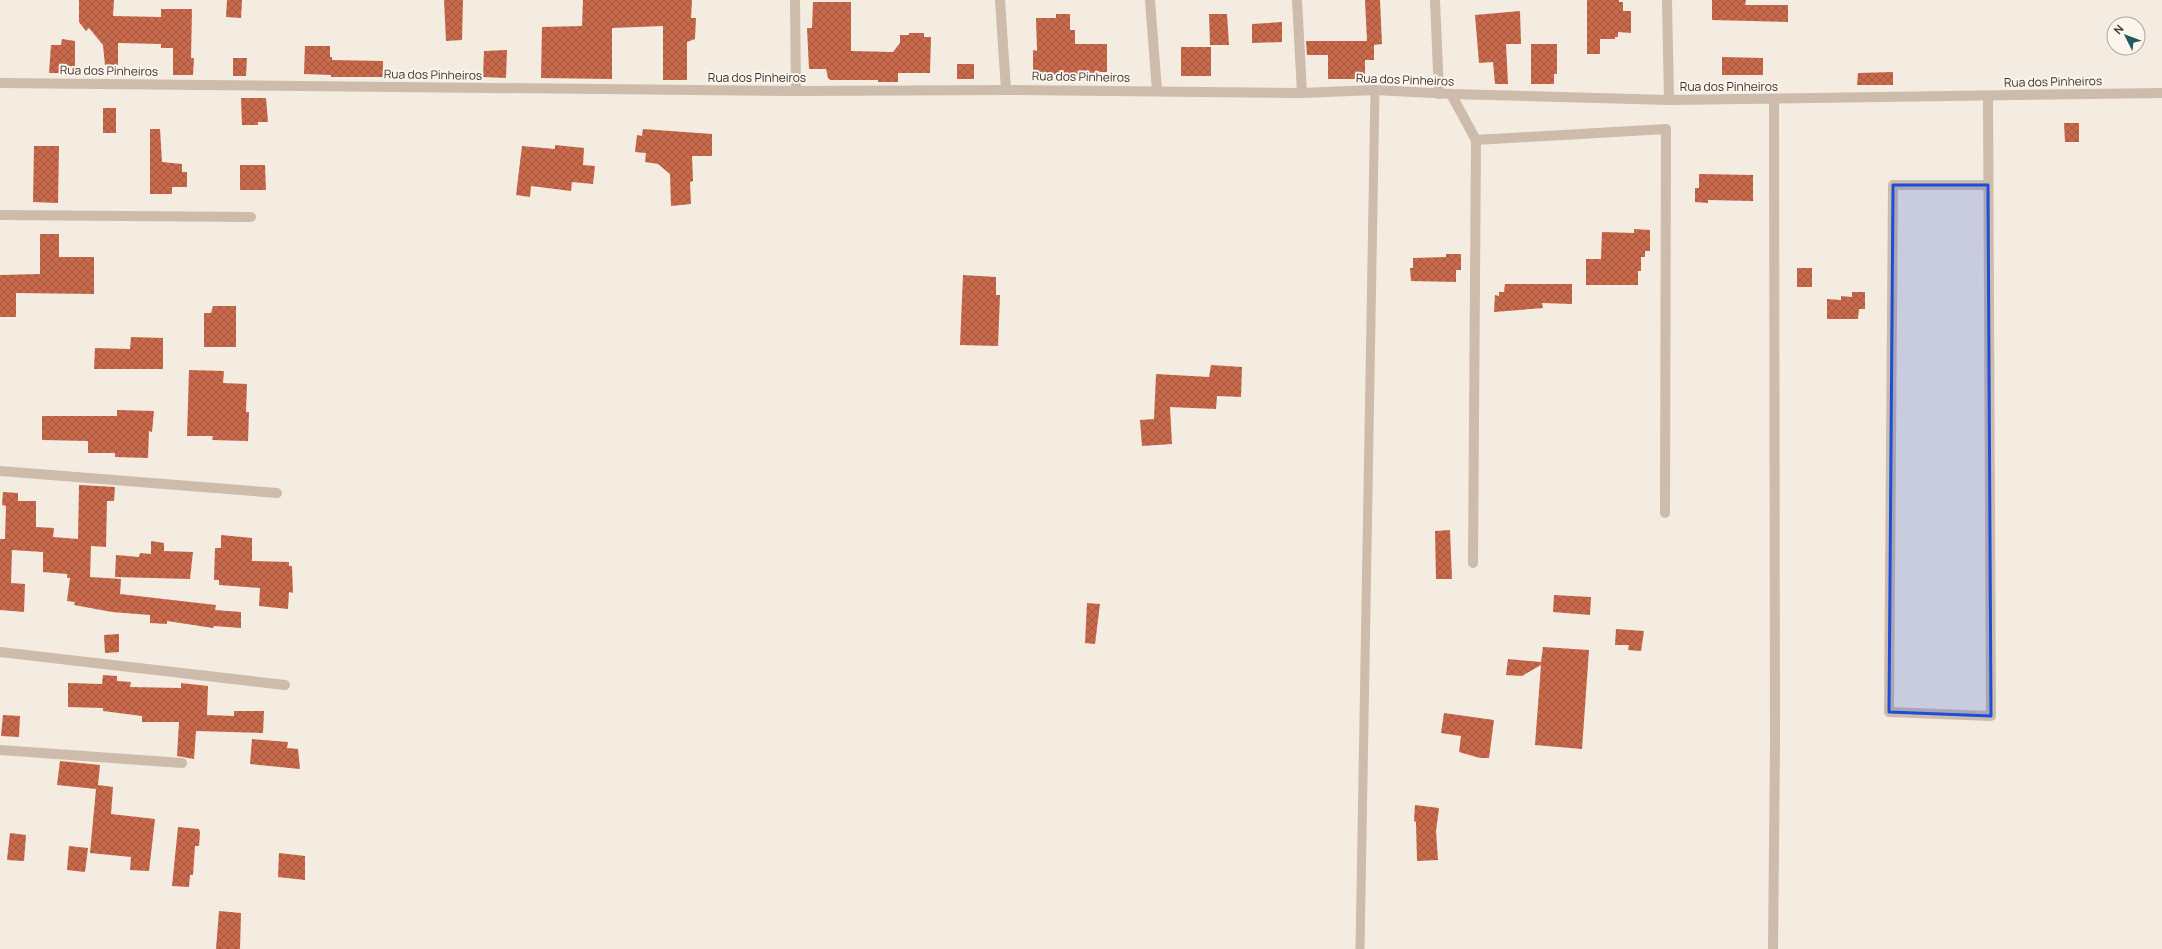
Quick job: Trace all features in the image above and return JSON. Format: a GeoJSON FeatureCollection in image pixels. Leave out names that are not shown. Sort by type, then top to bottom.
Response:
{"type":"FeatureCollection","features":[{"type":"Feature","properties":{"kind":"street"},"geometry":{"type":"LineString","coordinates":[[795,0],[796,91]]}},
{"type":"Feature","properties":{"kind":"street"},"geometry":{"type":"LineString","coordinates":[[1000,0],[1006,90]]}},
{"type":"Feature","properties":{"kind":"street"},"geometry":{"type":"LineString","coordinates":[[1150,0],[1157,91]]}},
{"type":"Feature","properties":{"kind":"street"},"geometry":{"type":"LineString","coordinates":[[1297,0],[1302,93]]}},
{"type":"Feature","properties":{"kind":"street"},"geometry":{"type":"LineString","coordinates":[[1435,0],[1439,94]]}},
{"type":"Feature","properties":{"kind":"street"},"geometry":{"type":"LineString","coordinates":[[1667,0],[1669,100]]}},
{"type":"Feature","properties":{"kind":"street","name":"Rua dos Pinheiros"},"geometry":{"type":"LineString","coordinates":[[0,83],[796,91],[1006,90],[1302,93],[1375,90],[1439,94],[1669,100],[1774,100],[2162,93]]}},
{"type":"Feature","properties":{"kind":"street"},"geometry":{"type":"LineString","coordinates":[[1451,94],[1476,140],[1473,563]]}},
{"type":"Feature","properties":{"kind":"street"},"geometry":{"type":"LineString","coordinates":[[1988,96],[1991,716],[1889,712],[1893,185],[1988,186]]}},
{"type":"Feature","properties":{"kind":"street"},"geometry":{"type":"LineString","coordinates":[[1773,949],[1775,743],[1774,100]]}},
{"type":"Feature","properties":{"kind":"street"},"geometry":{"type":"LineString","coordinates":[[1476,140],[1666,130],[1665,513]]}},
{"type":"Feature","properties":{"kind":"street"},"geometry":{"type":"LineString","coordinates":[[0,215],[251,217]]}},
{"type":"Feature","properties":{"kind":"street"},"geometry":{"type":"LineString","coordinates":[[0,472],[277,493]]}},
{"type":"Feature","properties":{"kind":"street"},"geometry":{"type":"LineString","coordinates":[[0,652],[285,685]]}},
{"type":"Feature","properties":{"kind":"street"},"geometry":{"type":"LineString","coordinates":[[0,750],[182,763]]}},
{"type":"Feature","properties":{"kind":"lane"},"geometry":{"type":"LineString","coordinates":[[1360,949],[1375,90]]}},
{"type":"Feature","properties":{"kind":"highlighted area"},"geometry":{"type":"Polygon","coordinates":[[[1893,185],[1988,185],[1991,716],[1889,712],[1893,185]]]}},
{"type":"Feature","properties":{"kind":"building"},"geometry":{"type":"Polygon","coordinates":[[[79,0],[114,0],[113,16],[161,17],[161,9],[192,9],[191,58],[194,58],[193,75],[173,75],[173,48],[161,48],[161,44],[118,43],[118,65],[105,65],[103,45],[89,28],[86,31],[79,22],[79,0]]]}},
{"type":"Feature","properties":{"kind":"building"},"geometry":{"type":"Polygon","coordinates":[[[227,0],[242,0],[241,18],[226,17],[227,0]]]}},
{"type":"Feature","properties":{"kind":"building"},"geometry":{"type":"Polygon","coordinates":[[[444,0],[463,0],[462,40],[446,41],[444,0]]]}},
{"type":"Feature","properties":{"kind":"building"},"geometry":{"type":"Polygon","coordinates":[[[583,0],[692,0],[691,18],[696,18],[695,39],[687,42],[687,80],[663,80],[663,26],[612,28],[612,79],[541,78],[542,27],[582,26],[583,0]]]}},
{"type":"Feature","properties":{"kind":"building"},"geometry":{"type":"Polygon","coordinates":[[[1365,0],[1380,0],[1382,44],[1374,45],[1374,60],[1365,60],[1365,79],[1328,79],[1328,55],[1307,55],[1306,41],[1367,41],[1365,0]]]}},
{"type":"Feature","properties":{"kind":"building"},"geometry":{"type":"Polygon","coordinates":[[[1587,0],[1619,0],[1619,2],[1623,2],[1623,11],[1631,11],[1631,33],[1618,32],[1618,37],[1615,37],[1615,39],[1600,39],[1600,54],[1587,54],[1587,0]]]}},
{"type":"Feature","properties":{"kind":"building"},"geometry":{"type":"Polygon","coordinates":[[[1712,0],[1746,0],[1745,5],[1788,5],[1788,22],[1712,20],[1712,0]]]}},
{"type":"Feature","properties":{"kind":"building"},"geometry":{"type":"Polygon","coordinates":[[[813,2],[851,2],[851,51],[893,52],[900,43],[900,35],[909,35],[909,33],[924,33],[924,37],[931,37],[930,73],[898,73],[898,82],[878,82],[878,80],[830,80],[826,69],[809,69],[807,28],[812,28],[813,2]]]}},
{"type":"Feature","properties":{"kind":"building"},"geometry":{"type":"Polygon","coordinates":[[[1520,11],[1521,44],[1506,44],[1508,84],[1495,84],[1493,62],[1479,63],[1475,15],[1520,11]]]}},
{"type":"Feature","properties":{"kind":"building"},"geometry":{"type":"Polygon","coordinates":[[[1056,14],[1070,14],[1070,30],[1075,30],[1075,44],[1107,44],[1107,72],[1098,72],[1097,75],[1033,75],[1033,50],[1037,51],[1036,18],[1056,18],[1056,14]]]}},
{"type":"Feature","properties":{"kind":"building"},"geometry":{"type":"Polygon","coordinates":[[[1209,14],[1227,14],[1229,45],[1210,45],[1209,14]]]}},
{"type":"Feature","properties":{"kind":"building"},"geometry":{"type":"Polygon","coordinates":[[[1282,22],[1282,42],[1252,43],[1252,24],[1282,22]]]}},
{"type":"Feature","properties":{"kind":"building"},"geometry":{"type":"Polygon","coordinates":[[[62,39],[75,41],[75,73],[49,73],[51,45],[61,45],[62,39]]]}},
{"type":"Feature","properties":{"kind":"building"},"geometry":{"type":"Polygon","coordinates":[[[1531,44],[1557,44],[1557,74],[1554,74],[1554,84],[1531,84],[1531,44]]]}},
{"type":"Feature","properties":{"kind":"building"},"geometry":{"type":"Polygon","coordinates":[[[305,46],[330,46],[330,57],[332,57],[332,60],[383,61],[383,77],[331,77],[331,75],[304,74],[305,46]]]}},
{"type":"Feature","properties":{"kind":"building"},"geometry":{"type":"Polygon","coordinates":[[[1181,47],[1211,47],[1211,76],[1181,76],[1181,47]]]}},
{"type":"Feature","properties":{"kind":"building"},"geometry":{"type":"Polygon","coordinates":[[[507,50],[506,78],[483,77],[484,51],[507,50]]]}},
{"type":"Feature","properties":{"kind":"building"},"geometry":{"type":"Polygon","coordinates":[[[1722,57],[1763,58],[1763,75],[1722,75],[1722,57]]]}},
{"type":"Feature","properties":{"kind":"building"},"geometry":{"type":"Polygon","coordinates":[[[233,58],[247,58],[246,76],[233,76],[233,58]]]}},
{"type":"Feature","properties":{"kind":"building"},"geometry":{"type":"Polygon","coordinates":[[[957,64],[974,64],[974,79],[957,79],[957,64]]]}},
{"type":"Feature","properties":{"kind":"building"},"geometry":{"type":"Polygon","coordinates":[[[1893,72],[1893,85],[1857,85],[1858,73],[1893,72]]]}},
{"type":"Feature","properties":{"kind":"building"},"geometry":{"type":"Polygon","coordinates":[[[241,98],[266,98],[268,122],[258,122],[258,125],[242,125],[241,98]]]}},
{"type":"Feature","properties":{"kind":"building"},"geometry":{"type":"Polygon","coordinates":[[[103,108],[116,108],[116,133],[103,133],[103,108]]]}},
{"type":"Feature","properties":{"kind":"building"},"geometry":{"type":"Polygon","coordinates":[[[2064,123],[2079,123],[2079,142],[2065,142],[2064,123]]]}},
{"type":"Feature","properties":{"kind":"building"},"geometry":{"type":"Polygon","coordinates":[[[150,129],[160,129],[162,162],[182,164],[182,172],[187,172],[187,187],[172,187],[172,194],[150,194],[150,129]]]}},
{"type":"Feature","properties":{"kind":"building"},"geometry":{"type":"Polygon","coordinates":[[[643,129],[712,134],[712,156],[692,156],[693,181],[690,182],[691,204],[671,206],[670,174],[658,164],[645,162],[646,153],[635,152],[637,135],[642,136],[643,129]]]}},
{"type":"Feature","properties":{"kind":"building"},"geometry":{"type":"Polygon","coordinates":[[[555,145],[584,148],[583,165],[595,166],[593,184],[572,182],[571,191],[531,186],[530,197],[516,195],[522,146],[555,149],[555,145]]]}},
{"type":"Feature","properties":{"kind":"building"},"geometry":{"type":"Polygon","coordinates":[[[34,146],[59,146],[58,203],[33,202],[34,146]]]}},
{"type":"Feature","properties":{"kind":"building"},"geometry":{"type":"Polygon","coordinates":[[[240,165],[265,165],[266,190],[240,190],[240,165]]]}},
{"type":"Feature","properties":{"kind":"building"},"geometry":{"type":"Polygon","coordinates":[[[1699,174],[1753,175],[1753,201],[1708,200],[1708,203],[1695,202],[1695,188],[1699,188],[1699,174]]]}},
{"type":"Feature","properties":{"kind":"building"},"geometry":{"type":"Polygon","coordinates":[[[1634,229],[1650,230],[1650,251],[1645,251],[1645,257],[1641,257],[1641,271],[1638,271],[1638,285],[1586,285],[1586,259],[1601,259],[1602,232],[1634,233],[1634,229]]]}},
{"type":"Feature","properties":{"kind":"building"},"geometry":{"type":"Polygon","coordinates":[[[40,234],[59,234],[59,257],[94,257],[94,294],[16,293],[16,317],[0,317],[0,275],[40,274],[40,234]]]}},
{"type":"Feature","properties":{"kind":"building"},"geometry":{"type":"Polygon","coordinates":[[[1446,254],[1461,254],[1461,270],[1456,270],[1456,282],[1411,281],[1410,268],[1413,268],[1413,258],[1446,257],[1446,254]]]}},
{"type":"Feature","properties":{"kind":"building"},"geometry":{"type":"Polygon","coordinates":[[[1797,268],[1812,268],[1812,287],[1797,287],[1797,268]]]}},
{"type":"Feature","properties":{"kind":"building"},"geometry":{"type":"Polygon","coordinates":[[[963,275],[996,277],[996,295],[1000,295],[998,346],[960,345],[963,275]]]}},
{"type":"Feature","properties":{"kind":"building"},"geometry":{"type":"Polygon","coordinates":[[[1505,284],[1572,284],[1572,304],[1542,303],[1543,308],[1494,312],[1495,295],[1499,296],[1499,292],[1504,292],[1505,284]]]}},
{"type":"Feature","properties":{"kind":"building"},"geometry":{"type":"Polygon","coordinates":[[[1852,292],[1865,292],[1865,309],[1859,309],[1858,319],[1827,319],[1827,299],[1841,300],[1841,296],[1852,297],[1852,292]]]}},
{"type":"Feature","properties":{"kind":"building"},"geometry":{"type":"Polygon","coordinates":[[[213,306],[236,306],[236,347],[204,347],[204,313],[211,313],[213,306]]]}},
{"type":"Feature","properties":{"kind":"building"},"geometry":{"type":"Polygon","coordinates":[[[131,337],[163,338],[163,369],[94,369],[95,348],[130,349],[131,337]]]}},
{"type":"Feature","properties":{"kind":"building"},"geometry":{"type":"Polygon","coordinates":[[[1211,365],[1242,367],[1241,397],[1217,396],[1216,409],[1170,407],[1172,444],[1142,446],[1140,420],[1154,419],[1156,374],[1209,377],[1211,365]]]}},
{"type":"Feature","properties":{"kind":"building"},"geometry":{"type":"Polygon","coordinates":[[[189,370],[224,371],[223,383],[247,384],[246,412],[249,412],[248,441],[212,440],[213,436],[187,436],[189,370]]]}},
{"type":"Feature","properties":{"kind":"building"},"geometry":{"type":"Polygon","coordinates":[[[117,410],[154,411],[152,432],[149,431],[148,458],[115,457],[115,453],[88,453],[88,441],[42,440],[42,416],[117,416],[117,410]]]}},
{"type":"Feature","properties":{"kind":"building"},"geometry":{"type":"Polygon","coordinates":[[[79,485],[115,487],[114,501],[107,501],[106,547],[91,546],[90,577],[121,579],[120,594],[216,605],[215,610],[241,612],[241,628],[214,626],[213,628],[167,621],[167,624],[150,623],[150,615],[112,612],[74,605],[75,602],[67,601],[70,578],[67,578],[67,574],[43,572],[43,552],[12,550],[11,583],[25,584],[24,612],[0,610],[0,539],[5,539],[6,506],[2,505],[3,492],[18,493],[18,501],[36,501],[36,527],[54,528],[53,537],[78,539],[79,485]]]}},
{"type":"Feature","properties":{"kind":"building"},"geometry":{"type":"Polygon","coordinates":[[[1450,530],[1452,579],[1436,579],[1435,531],[1450,530]]]}},
{"type":"Feature","properties":{"kind":"building"},"geometry":{"type":"Polygon","coordinates":[[[221,535],[252,538],[252,561],[289,562],[289,566],[292,566],[293,593],[289,592],[288,609],[259,606],[260,588],[219,585],[219,580],[214,580],[215,548],[221,548],[221,535]]]}},
{"type":"Feature","properties":{"kind":"building"},"geometry":{"type":"Polygon","coordinates":[[[151,541],[164,543],[164,551],[193,552],[190,579],[115,577],[116,555],[139,557],[140,553],[151,554],[151,541]]]}},
{"type":"Feature","properties":{"kind":"building"},"geometry":{"type":"Polygon","coordinates":[[[1554,595],[1591,597],[1590,615],[1553,612],[1554,595]]]}},
{"type":"Feature","properties":{"kind":"building"},"geometry":{"type":"Polygon","coordinates":[[[1087,603],[1100,604],[1095,644],[1085,643],[1087,603]]]}},
{"type":"Feature","properties":{"kind":"building"},"geometry":{"type":"Polygon","coordinates":[[[1616,629],[1644,631],[1641,651],[1628,650],[1629,645],[1615,645],[1616,629]]]}},
{"type":"Feature","properties":{"kind":"building"},"geometry":{"type":"Polygon","coordinates":[[[119,634],[119,652],[105,653],[104,635],[119,634]]]}},
{"type":"Feature","properties":{"kind":"building"},"geometry":{"type":"Polygon","coordinates":[[[1543,647],[1589,650],[1582,749],[1535,745],[1541,665],[1522,676],[1506,675],[1508,659],[1541,662],[1543,647]]]}},
{"type":"Feature","properties":{"kind":"building"},"geometry":{"type":"Polygon","coordinates":[[[103,675],[117,676],[117,681],[131,682],[130,687],[181,688],[181,683],[208,686],[207,715],[234,716],[234,711],[264,711],[263,733],[196,731],[194,759],[177,756],[179,722],[142,722],[142,716],[103,711],[103,708],[68,707],[68,683],[102,684],[103,675]]]}},
{"type":"Feature","properties":{"kind":"building"},"geometry":{"type":"Polygon","coordinates":[[[1444,713],[1494,720],[1489,758],[1480,758],[1459,752],[1461,736],[1441,733],[1444,713]]]}},
{"type":"Feature","properties":{"kind":"building"},"geometry":{"type":"Polygon","coordinates":[[[3,715],[20,716],[19,737],[1,736],[3,715]]]}},
{"type":"Feature","properties":{"kind":"building"},"geometry":{"type":"Polygon","coordinates":[[[252,739],[288,742],[287,748],[298,749],[300,769],[250,764],[252,739]]]}},
{"type":"Feature","properties":{"kind":"building"},"geometry":{"type":"Polygon","coordinates":[[[60,761],[100,765],[98,785],[113,787],[111,814],[155,819],[149,871],[130,870],[131,857],[90,853],[96,789],[57,785],[60,761]]]}},
{"type":"Feature","properties":{"kind":"building"},"geometry":{"type":"Polygon","coordinates":[[[1415,805],[1439,808],[1436,831],[1438,860],[1417,861],[1416,822],[1414,821],[1415,805]]]}},
{"type":"Feature","properties":{"kind":"building"},"geometry":{"type":"Polygon","coordinates":[[[178,827],[199,829],[200,833],[199,846],[195,846],[193,875],[190,875],[189,887],[172,886],[178,827]]]}},
{"type":"Feature","properties":{"kind":"building"},"geometry":{"type":"Polygon","coordinates":[[[10,833],[26,835],[24,861],[7,860],[10,833]]]}},
{"type":"Feature","properties":{"kind":"building"},"geometry":{"type":"Polygon","coordinates":[[[69,846],[88,848],[85,872],[67,870],[69,846]]]}},
{"type":"Feature","properties":{"kind":"building"},"geometry":{"type":"Polygon","coordinates":[[[279,853],[305,856],[305,880],[278,877],[279,853]]]}},
{"type":"Feature","properties":{"kind":"building"},"geometry":{"type":"Polygon","coordinates":[[[219,911],[241,913],[240,949],[216,949],[219,911]]]}}]}
